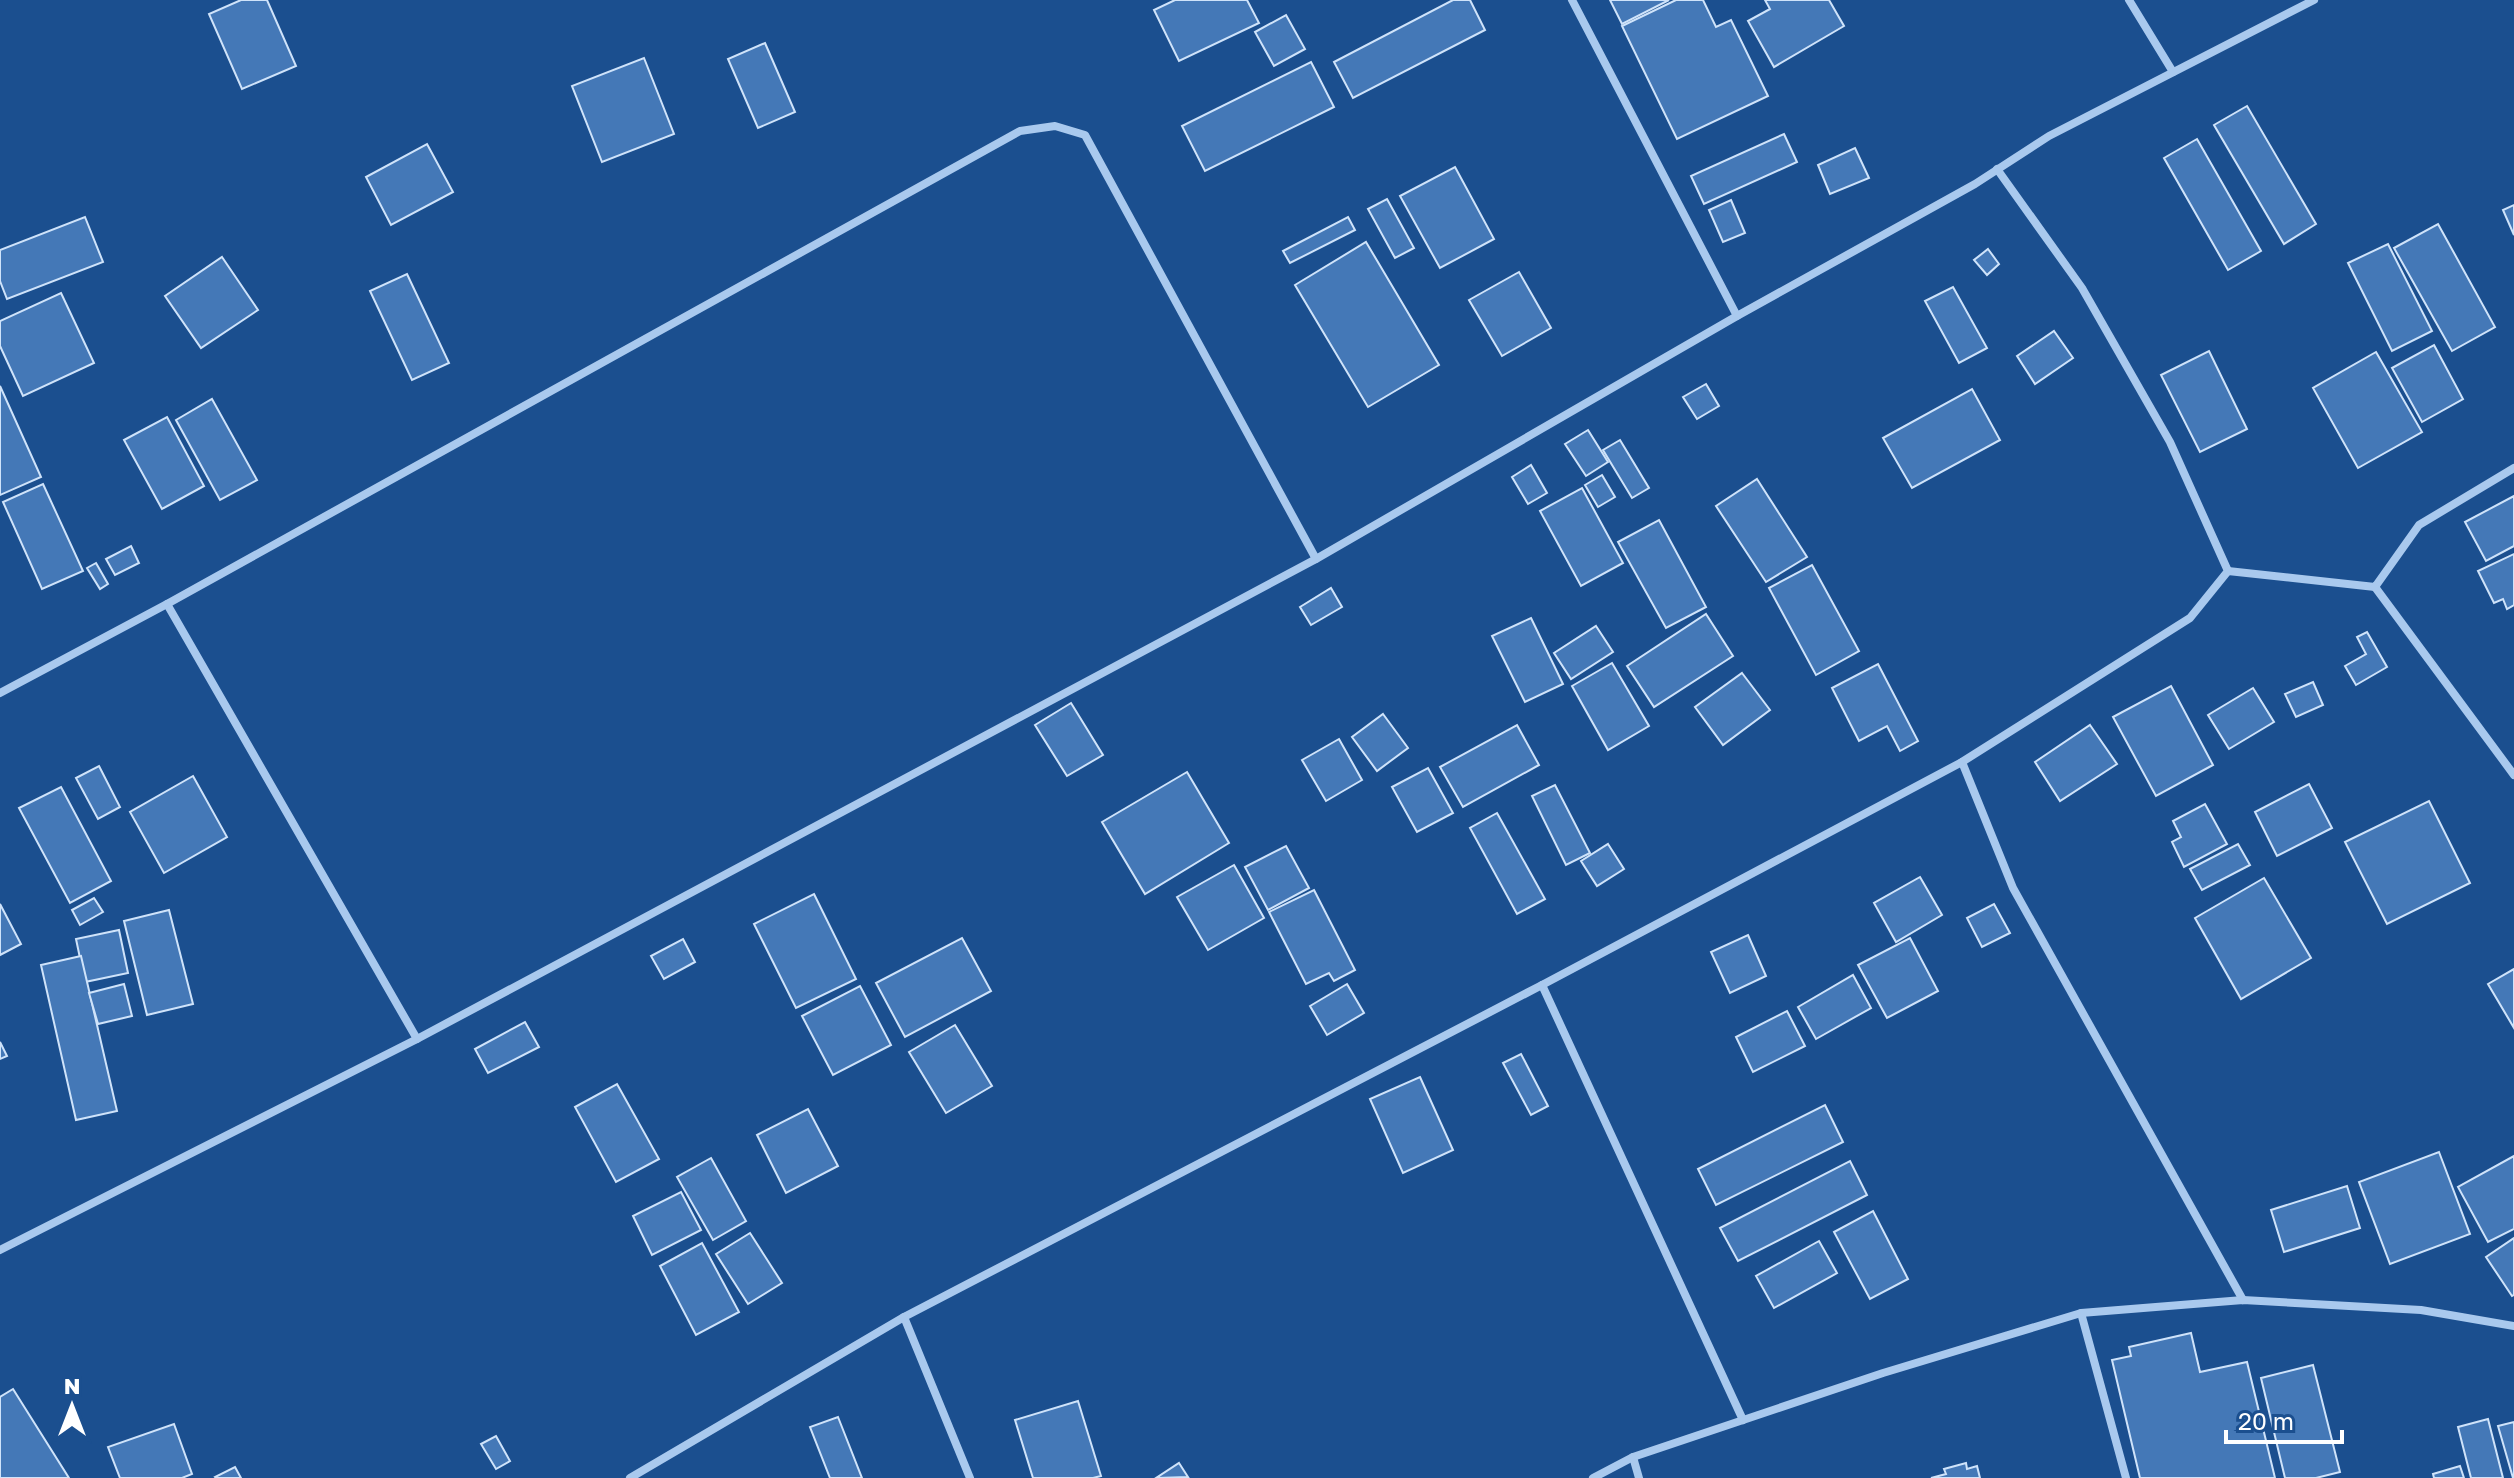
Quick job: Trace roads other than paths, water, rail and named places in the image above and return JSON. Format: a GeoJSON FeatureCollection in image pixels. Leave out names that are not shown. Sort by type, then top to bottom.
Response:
{"type":"FeatureCollection","features":[{"type":"Feature","properties":{"kind":"street"},"geometry":{"type":"LineString","coordinates":[[1572,0],[1737,316]]}},
{"type":"Feature","properties":{"kind":"street"},"geometry":{"type":"LineString","coordinates":[[2129,0],[2173,72]]}},
{"type":"Feature","properties":{"kind":"street"},"geometry":{"type":"LineString","coordinates":[[0,1250],[417,1039],[1316,559],[1997,169],[2049,136],[2314,0]]}},
{"type":"Feature","properties":{"kind":"street"},"geometry":{"type":"LineString","coordinates":[[0,693],[167,604],[1020,131],[1055,126],[1085,135],[1316,559]]}},
{"type":"Feature","properties":{"kind":"street"},"geometry":{"type":"LineString","coordinates":[[1997,169],[2082,288],[2170,442],[2228,571]]}},
{"type":"Feature","properties":{"kind":"street"},"geometry":{"type":"LineString","coordinates":[[2375,587],[2419,525],[2514,468]]}},
{"type":"Feature","properties":{"kind":"street"},"geometry":{"type":"LineString","coordinates":[[2228,571],[2375,587],[2514,775]]}},
{"type":"Feature","properties":{"kind":"street"},"geometry":{"type":"LineString","coordinates":[[630,1478],[904,1317],[1962,762],[2190,618],[2228,571]]}},
{"type":"Feature","properties":{"kind":"street"},"geometry":{"type":"LineString","coordinates":[[167,604],[417,1039]]}},
{"type":"Feature","properties":{"kind":"street"},"geometry":{"type":"LineString","coordinates":[[1962,762],[2013,888],[2243,1300]]}},
{"type":"Feature","properties":{"kind":"street"},"geometry":{"type":"LineString","coordinates":[[1542,985],[1743,1420]]}},
{"type":"Feature","properties":{"kind":"street"},"geometry":{"type":"LineString","coordinates":[[1593,1478],[1633,1457],[1883,1373],[2081,1313],[2243,1300],[2421,1310],[2514,1326]]}},
{"type":"Feature","properties":{"kind":"street"},"geometry":{"type":"LineString","coordinates":[[2081,1313],[2126,1478]]}},
{"type":"Feature","properties":{"kind":"street"},"geometry":{"type":"LineString","coordinates":[[904,1317],[970,1478]]}},
{"type":"Feature","properties":{"kind":"street"},"geometry":{"type":"LineString","coordinates":[[1633,1457],[1639,1478]]}}]}
